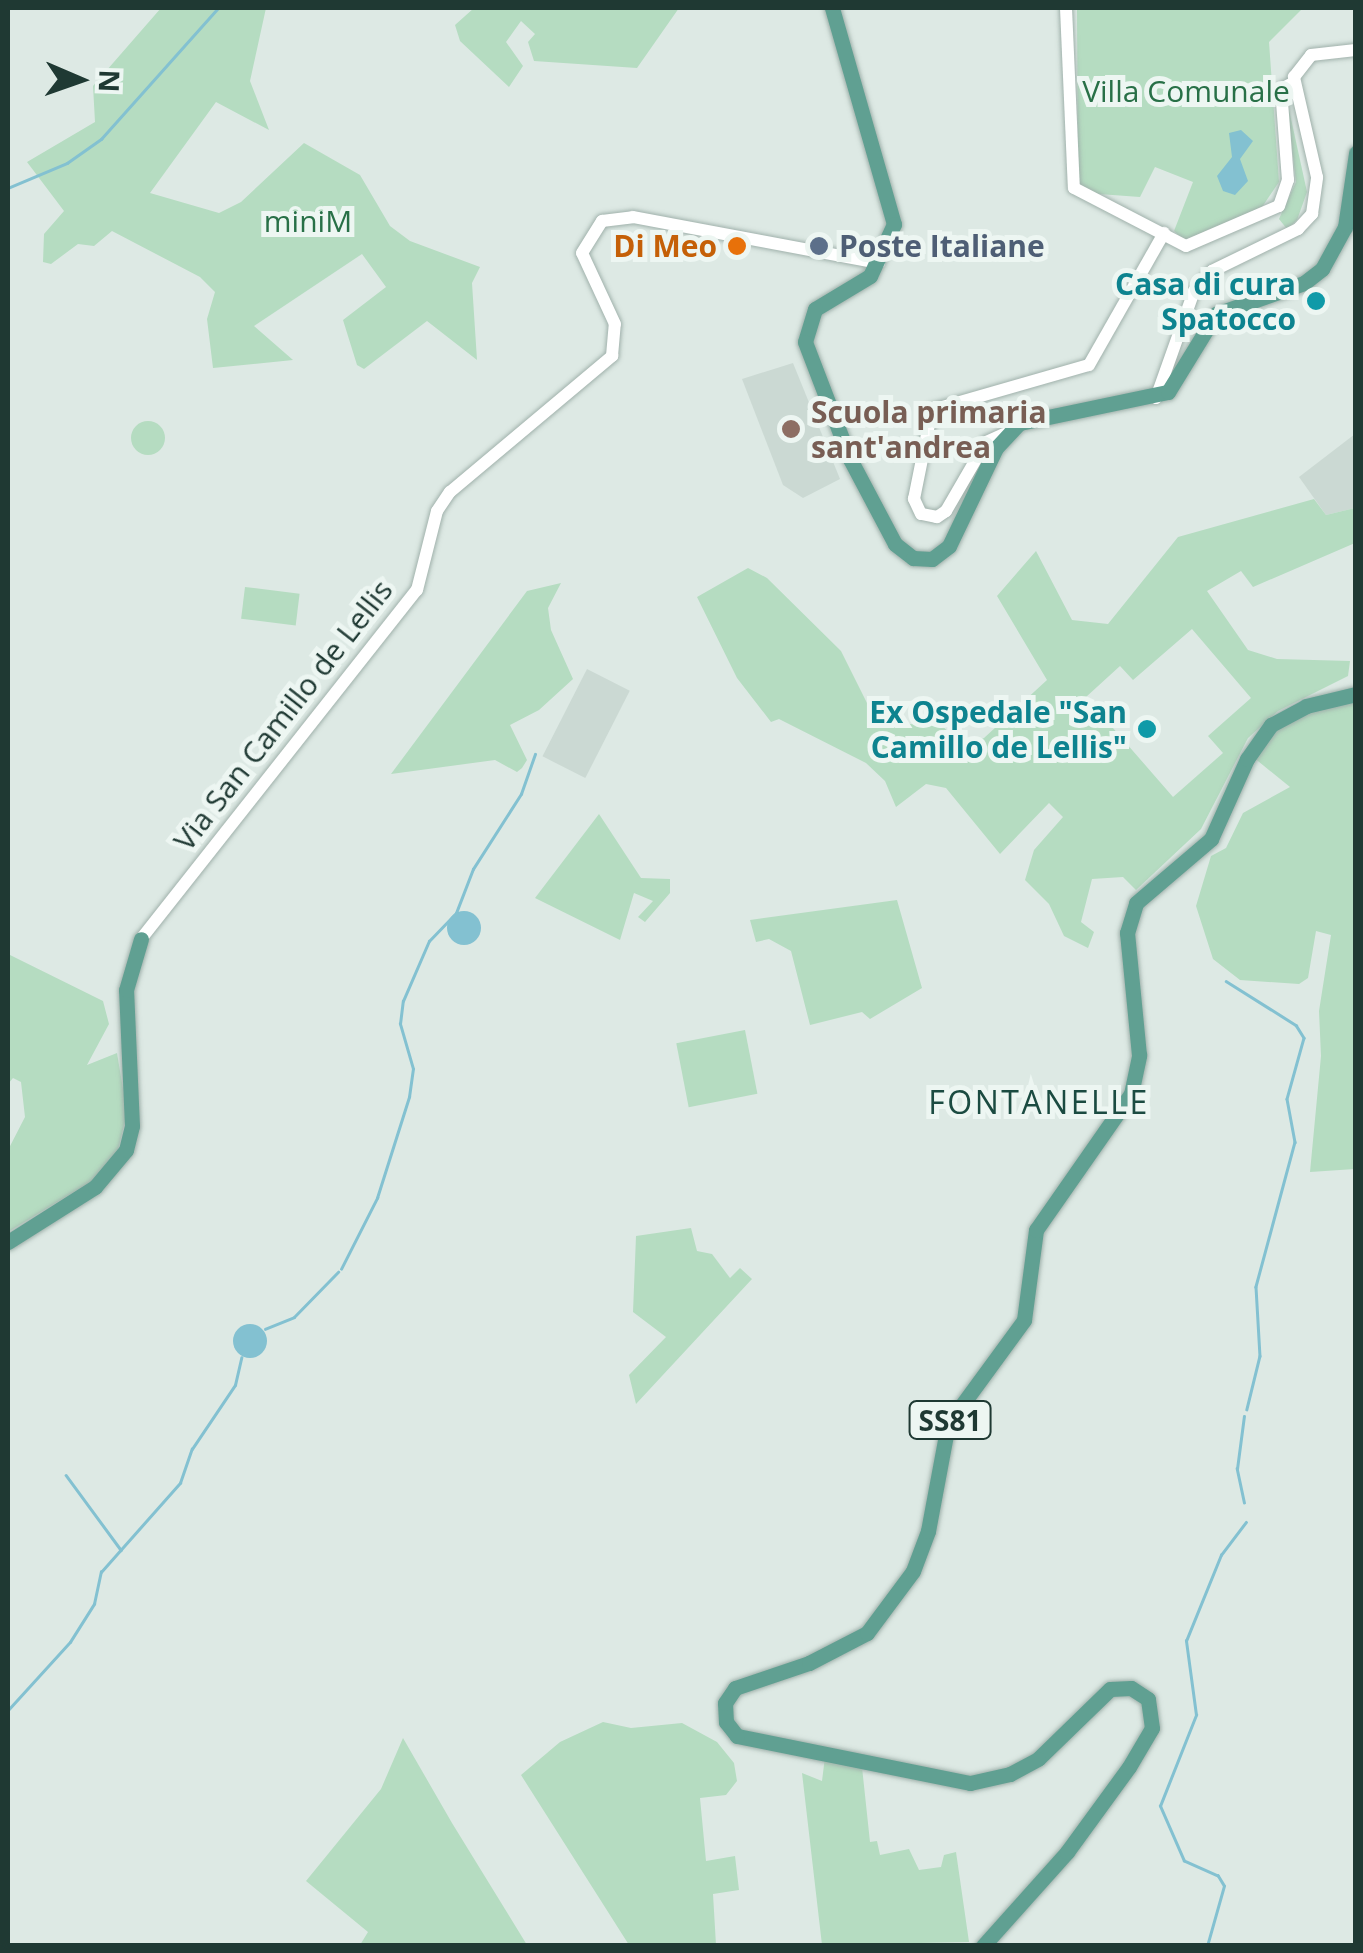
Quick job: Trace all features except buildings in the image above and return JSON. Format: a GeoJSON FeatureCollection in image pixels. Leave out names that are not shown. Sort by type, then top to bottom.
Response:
{"type":"FeatureCollection","features":[{"type":"Feature","properties":{"kind":"main road"},"geometry":{"type":"LineString","coordinates":[[832,8],[892,203],[893,232],[866,280],[819,304],[805,342],[850,459],[895,544],[913,558],[932,559],[948,546],[1004,434],[1020,423],[1156,398],[1178,384],[1194,344],[1216,314],[1304,282],[1322,269],[1345,227],[1356,153]]}},
{"type":"Feature","properties":{"kind":"main road","name":"SS81"},"geometry":{"type":"LineString","coordinates":[[983,1946],[1067,1852],[1129,1768],[1152,1728],[1148,1698],[1130,1688],[1110,1689],[1038,1759],[1010,1774],[970,1783],[737,1736],[726,1722],[725,1703],[743,1684],[809,1663],[867,1633],[913,1571],[928,1530],[948,1424],[1024,1320],[1036,1230],[1130,1094],[1139,1055],[1128,933],[1136,904],[1212,839],[1247,759],[1272,726],[1306,706],[1356,694]]}},
{"type":"Feature","properties":{"kind":"main road","name":"Via San Camillo de Lellis"},"geometry":{"type":"LineString","coordinates":[[8,1242],[94,1186],[126,1150],[132,1126],[126,990],[141,939]]}},
{"type":"Feature","properties":{"kind":"street"},"geometry":{"type":"LineString","coordinates":[[1066,8],[1074,188],[1197,246],[1279,206],[1288,180],[1281,89],[1293,83],[1312,55],[1356,50]]}},
{"type":"Feature","properties":{"kind":"street"},"geometry":{"type":"LineString","coordinates":[[1156,398],[1194,292],[1212,271],[1290,234],[1312,214],[1317,178],[1293,83]]}},
{"type":"Feature","properties":{"kind":"street","name":"Via San Camillo de Lellis"},"geometry":{"type":"LineString","coordinates":[[141,939],[417,590],[437,511],[450,492],[612,356],[615,324],[582,253],[602,220],[634,217],[879,263]]}},
{"type":"Feature","properties":{"kind":"street"},"geometry":{"type":"LineString","coordinates":[[1004,434],[986,442],[946,511],[937,518],[921,514],[914,499],[932,410],[1089,365],[1164,233]]}},
{"type":"Feature","properties":{"kind":"shaded area","name":"Scuola primaria sant'andrea"},"geometry":{"type":"Polygon","coordinates":[[[793,363],[840,479],[803,498],[783,485],[742,379],[793,363]]]}},
{"type":"Feature","properties":{"kind":"shaded area"},"geometry":{"type":"Polygon","coordinates":[[[1355,434],[1355,508],[1326,515],[1299,477],[1355,434]]]}},
{"type":"Feature","properties":{"kind":"shaded area"},"geometry":{"type":"Polygon","coordinates":[[[587,669],[630,691],[585,778],[543,756],[587,669]]]}},
{"type":"Feature","properties":{"kind":"green space","name":"miniM"},"geometry":{"type":"Polygon","coordinates":[[[161,8],[266,8],[250,81],[269,130],[216,102],[150,193],[219,213],[241,202],[304,143],[360,175],[390,226],[410,241],[480,267],[472,283],[477,360],[427,321],[364,369],[357,365],[343,320],[386,287],[362,254],[254,326],[293,360],[213,368],[207,319],[215,292],[200,277],[112,231],[94,246],[78,244],[51,264],[43,262],[44,234],[64,211],[27,162],[95,122],[93,86],[161,8]]]}},
{"type":"Feature","properties":{"kind":"green space"},"geometry":{"type":"Polygon","coordinates":[[[474,8],[679,8],[637,68],[534,61],[528,42],[535,34],[521,21],[506,42],[523,66],[509,87],[460,41],[455,25],[474,8]]]}},
{"type":"Feature","properties":{"kind":"green space","name":"Villa Comunale"},"geometry":{"type":"Polygon","coordinates":[[[1077,8],[1303,8],[1269,42],[1279,182],[1260,210],[1184,240],[1174,231],[1193,182],[1155,167],[1140,197],[1085,193],[1078,186],[1077,8]]]}},
{"type":"Feature","properties":{"kind":"green space"},"geometry":{"type":"Polygon","coordinates":[[[1286,96],[1307,192],[1297,220],[1287,229],[1279,219],[1296,182],[1286,96]]]}},
{"type":"Feature","properties":{"kind":"green space"},"geometry":{"type":"Polygon","coordinates":[[[148,421],[160,426],[165,438],[160,450],[148,455],[136,450],[131,438],[136,426],[148,421]]]}},
{"type":"Feature","properties":{"kind":"green space"},"geometry":{"type":"Polygon","coordinates":[[[1314,499],[1326,515],[1355,508],[1355,543],[1253,587],[1241,571],[1207,591],[1248,650],[1277,659],[1350,661],[1348,676],[1278,711],[1248,738],[1201,829],[1136,890],[1123,877],[1092,879],[1081,922],[1094,932],[1088,948],[1064,936],[1049,904],[1025,880],[1034,850],[1063,817],[1049,803],[1000,854],[946,788],[926,784],[896,807],[885,781],[866,763],[779,719],[771,722],[737,678],[697,597],[748,568],[767,578],[841,651],[875,719],[925,726],[935,719],[964,747],[984,738],[1047,680],[997,596],[1036,551],[1072,620],[1108,624],[1178,537],[1314,499]],[[1192,629],[1133,680],[1120,666],[1086,697],[1173,797],[1223,753],[1208,736],[1251,698],[1192,629]]]}},
{"type":"Feature","properties":{"kind":"green space"},"geometry":{"type":"Polygon","coordinates":[[[561,583],[548,608],[551,630],[573,679],[539,710],[510,725],[527,760],[522,768],[517,772],[495,760],[391,774],[527,591],[561,583]]]}},
{"type":"Feature","properties":{"kind":"green space"},"geometry":{"type":"Polygon","coordinates":[[[245,587],[300,594],[296,625],[241,619],[245,587]]]}},
{"type":"Feature","properties":{"kind":"green space"},"geometry":{"type":"Polygon","coordinates":[[[1355,698],[1355,1169],[1310,1172],[1321,1056],[1319,1011],[1331,935],[1316,931],[1308,978],[1299,984],[1240,980],[1213,959],[1196,906],[1211,856],[1226,848],[1243,813],[1290,787],[1253,757],[1264,739],[1294,716],[1355,698]]]}},
{"type":"Feature","properties":{"kind":"green space"},"geometry":{"type":"Polygon","coordinates":[[[599,814],[641,878],[670,879],[670,893],[645,922],[638,917],[653,901],[634,893],[620,940],[535,898],[599,814]]]}},
{"type":"Feature","properties":{"kind":"green space"},"geometry":{"type":"Polygon","coordinates":[[[897,900],[922,988],[870,1019],[862,1012],[810,1025],[791,951],[769,939],[756,942],[750,920],[897,900]]]}},
{"type":"Feature","properties":{"kind":"green space"},"geometry":{"type":"Polygon","coordinates":[[[8,954],[103,1001],[109,1024],[87,1065],[117,1053],[127,1113],[116,1158],[100,1176],[8,1232],[8,1150],[25,1117],[21,1082],[13,1078],[8,1084],[8,954]]]}},
{"type":"Feature","properties":{"kind":"green space"},"geometry":{"type":"Polygon","coordinates":[[[745,1030],[757,1094],[689,1107],[676,1043],[745,1030]]]}},
{"type":"Feature","properties":{"kind":"green space"},"geometry":{"type":"Polygon","coordinates":[[[691,1228],[697,1251],[712,1254],[730,1278],[740,1268],[752,1279],[636,1404],[629,1375],[666,1337],[633,1312],[636,1236],[691,1228]]]}},
{"type":"Feature","properties":{"kind":"green space"},"geometry":{"type":"Polygon","coordinates":[[[603,1722],[631,1728],[682,1723],[717,1742],[734,1763],[737,1781],[726,1795],[700,1798],[706,1861],[735,1856],[739,1890],[713,1894],[716,1945],[629,1945],[521,1775],[560,1742],[603,1722]]]}},
{"type":"Feature","properties":{"kind":"green space"},"geometry":{"type":"Polygon","coordinates":[[[403,1738],[527,1945],[360,1945],[368,1932],[306,1881],[381,1789],[403,1738]]]}},
{"type":"Feature","properties":{"kind":"green space"},"geometry":{"type":"Polygon","coordinates":[[[825,1757],[862,1767],[870,1842],[877,1841],[880,1855],[909,1849],[919,1870],[941,1867],[944,1855],[956,1852],[969,1942],[822,1945],[802,1773],[822,1781],[825,1757]]]}},
{"type":"Feature","properties":{"kind":"water"},"geometry":{"type":"Polygon","coordinates":[[[1241,130],[1253,141],[1240,159],[1248,181],[1235,195],[1223,191],[1217,176],[1232,157],[1229,133],[1241,130]]]}},
{"type":"Feature","properties":{"kind":"water"},"geometry":{"type":"Polygon","coordinates":[[[464,911],[476,916],[481,928],[476,940],[464,945],[452,940],[447,928],[452,916],[464,911]]]}},
{"type":"Feature","properties":{"kind":"water"},"geometry":{"type":"Polygon","coordinates":[[[250,1324],[262,1329],[267,1341],[262,1353],[250,1358],[238,1353],[233,1341],[238,1329],[250,1324]]]}},
{"type":"Feature","properties":{"kind":"waterway"},"geometry":{"type":"LineString","coordinates":[[8,188],[67,163],[101,139],[218,8]]}},
{"type":"Feature","properties":{"kind":"waterway"},"geometry":{"type":"LineString","coordinates":[[341,1269],[377,1198],[409,1097],[413,1069],[400,1024],[403,1001],[429,941],[456,913],[473,869],[521,794],[535,754]]}},
{"type":"Feature","properties":{"kind":"waterway"},"geometry":{"type":"LineString","coordinates":[[1226,981],[1296,1025],[1304,1038],[1287,1099],[1295,1142],[1256,1287],[1260,1356],[1247,1409]]}},
{"type":"Feature","properties":{"kind":"waterway"},"geometry":{"type":"LineString","coordinates":[[265,1329],[294,1317],[338,1272]]}},
{"type":"Feature","properties":{"kind":"waterway"},"geometry":{"type":"LineString","coordinates":[[8,1710],[70,1642],[94,1604],[101,1572],[180,1483],[192,1449],[235,1385],[241,1358]]}},
{"type":"Feature","properties":{"kind":"waterway"},"geometry":{"type":"LineString","coordinates":[[1244,1416],[1237,1469],[1244,1503]]}},
{"type":"Feature","properties":{"kind":"waterway"},"geometry":{"type":"LineString","coordinates":[[66,1475],[121,1550]]}},
{"type":"Feature","properties":{"kind":"waterway"},"geometry":{"type":"LineString","coordinates":[[1207,1946],[1224,1886],[1218,1876],[1184,1861],[1160,1806],[1196,1715],[1186,1641],[1221,1555],[1246,1522]]}},
{"type":"Feature","properties":{"kind":"place","name":"Di Meo"},"geometry":{"type":"Point","coordinates":[737,246]}},
{"type":"Feature","properties":{"kind":"place","name":"Poste Italiane"},"geometry":{"type":"Point","coordinates":[819,246]}},
{"type":"Feature","properties":{"kind":"place","name":"Casa di cura Spatocco"},"geometry":{"type":"Point","coordinates":[1316,301]}},
{"type":"Feature","properties":{"kind":"place","name":"Scuola primaria sant'andrea"},"geometry":{"type":"Point","coordinates":[791,429]}},
{"type":"Feature","properties":{"kind":"place","name":"Ex Ospedale \"San Camillo de Lellis\""},"geometry":{"type":"Point","coordinates":[1147,729]}},
{"type":"Feature","properties":{"kind":"district","name":"FONTANELLE"},"geometry":{"type":"Point","coordinates":[1039,1102]}}]}
